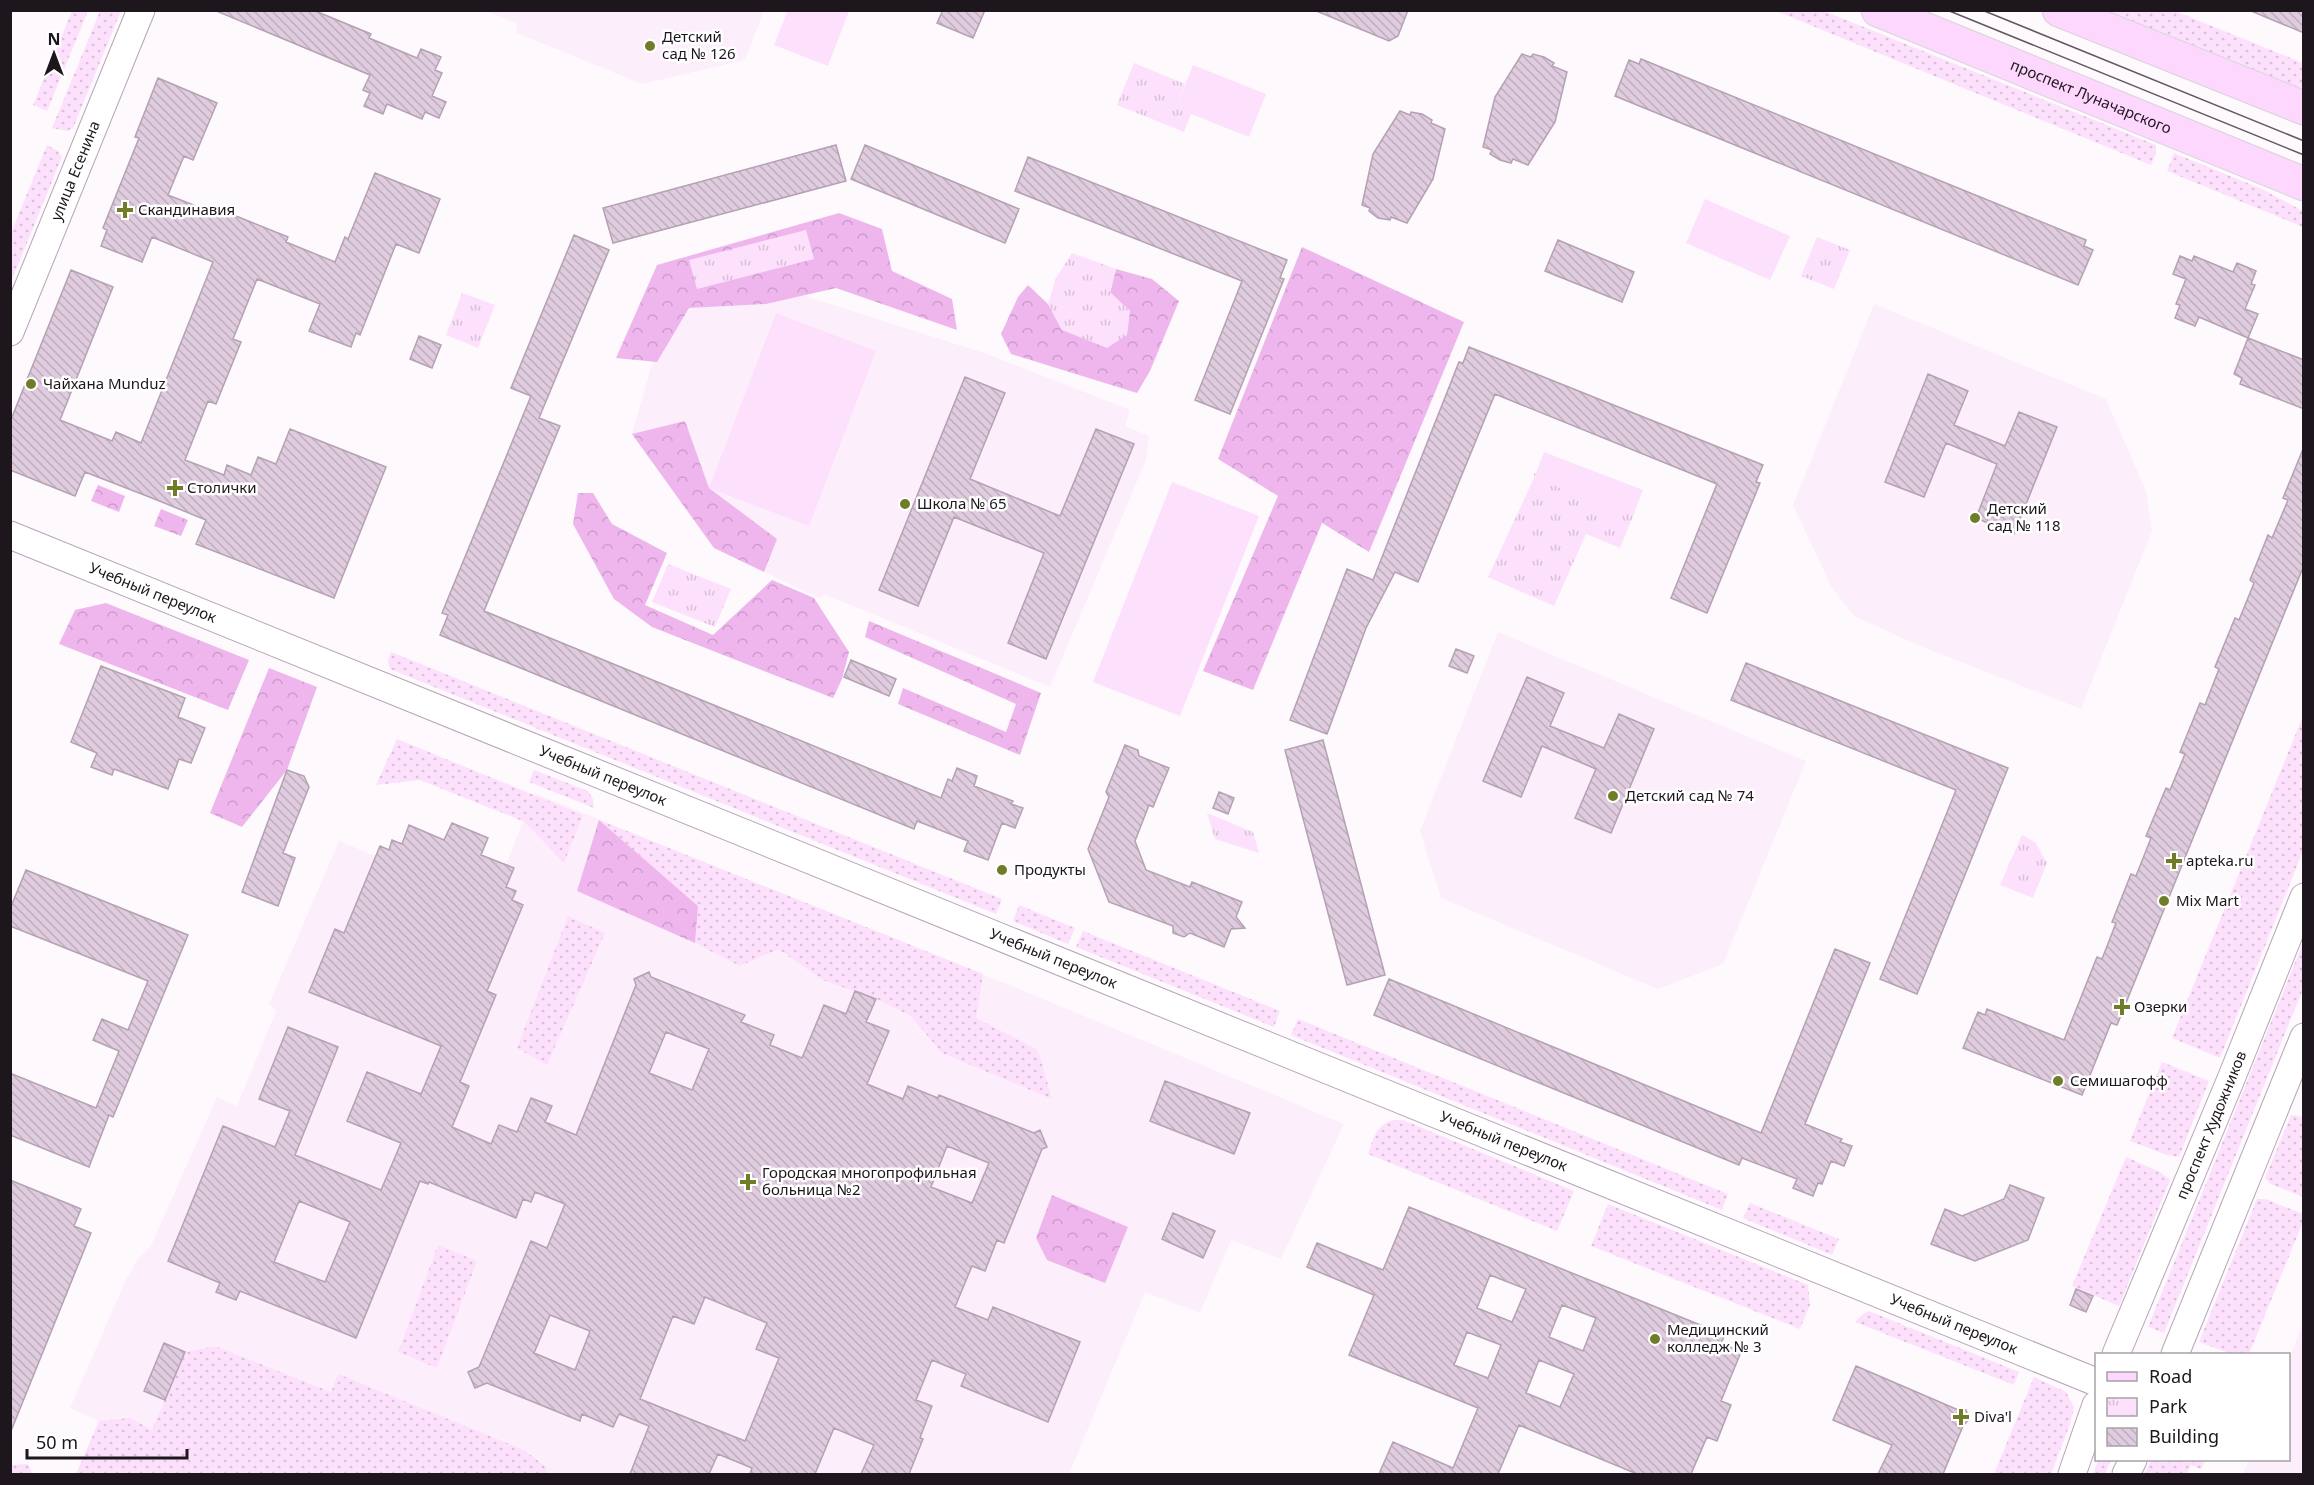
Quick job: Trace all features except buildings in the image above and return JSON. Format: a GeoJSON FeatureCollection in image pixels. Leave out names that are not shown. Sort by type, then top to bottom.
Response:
{"type":"FeatureCollection","features":[{"type":"Feature","properties":{"kind":"main road","name":"проспект Луначарского"},"geometry":{"type":"LineString","coordinates":[[1878,10],[2304,184]]}},
{"type":"Feature","properties":{"kind":"main road"},"geometry":{"type":"LineString","coordinates":[[2059,10],[2304,108]]}},
{"type":"Feature","properties":{"kind":"street","name":"улица Есенина"},"geometry":{"type":"LineString","coordinates":[[10,332],[141,10]]}},
{"type":"Feature","properties":{"kind":"street","name":"Учебный переулок"},"geometry":{"type":"LineString","coordinates":[[10,536],[2095,1381]]}},
{"type":"Feature","properties":{"kind":"street","name":"проспект Художников"},"geometry":{"type":"LineString","coordinates":[[2116,1353],[2304,897]]}},
{"type":"Feature","properties":{"kind":"street"},"geometry":{"type":"LineString","coordinates":[[2175,1353],[2304,1037]]}},
{"type":"Feature","properties":{"kind":"street"},"geometry":{"type":"LineString","coordinates":[[2072,1474],[2095,1411]]}},
{"type":"Feature","properties":{"kind":"shaded area","name":"Детский сад № 126"},"geometry":{"type":"Polygon","coordinates":[[[764,10],[745,60],[642,84],[517,33],[516,23],[486,11],[764,10]]]}},
{"type":"Feature","properties":{"kind":"shaded area","name":"Школа № 65"},"geometry":{"type":"Polygon","coordinates":[[[780,288],[987,354],[1130,410],[1125,426],[1149,436],[1146,460],[1050,687],[824,594],[821,599],[714,548],[632,434],[670,301],[780,288]]]}},
{"type":"Feature","properties":{"kind":"shaded area","name":"Детский сад № 118"},"geometry":{"type":"Polygon","coordinates":[[[1874,304],[2106,399],[2146,491],[2152,531],[2081,709],[1920,646],[1854,616],[1831,586],[1793,505],[1874,304]]]}},
{"type":"Feature","properties":{"kind":"shaded area","name":"Детский сад № 74"},"geometry":{"type":"Polygon","coordinates":[[[1498,632],[1806,761],[1723,964],[1658,989],[1441,898],[1420,831],[1498,632]]]}},
{"type":"Feature","properties":{"kind":"shaded area","name":"Городская многопрофильная больница №2"},"geometry":{"type":"Polygon","coordinates":[[[534,793],[1007,984],[1344,1124],[1281,1259],[1231,1240],[1200,1313],[1145,1292],[1069,1474],[76,1474],[99,1421],[70,1408],[125,1282],[137,1260],[151,1246],[217,1097],[237,1106],[276,1011],[269,1004],[339,841],[375,856],[380,846],[388,850],[392,840],[402,843],[409,825],[444,840],[452,823],[488,838],[481,855],[506,865],[534,793]]]}},
{"type":"Feature","properties":{"kind":"shaded area"},"geometry":{"type":"Polygon","coordinates":[[[2303,1322],[2303,1474],[2243,1474],[2249,1461],[2290,1461],[2290,1357],[2303,1322]]]}},
{"type":"Feature","properties":{"kind":"green space"},"geometry":{"type":"Polygon","coordinates":[[[788,10],[849,11],[828,66],[774,45],[788,10]]]}},
{"type":"Feature","properties":{"kind":"green space"},"geometry":{"type":"Polygon","coordinates":[[[72,11],[88,11],[47,111],[33,105],[72,11]]]}},
{"type":"Feature","properties":{"kind":"green space"},"geometry":{"type":"Polygon","coordinates":[[[100,11],[121,11],[73,128],[67,131],[52,128],[100,11]]]}},
{"type":"Feature","properties":{"kind":"green space"},"geometry":{"type":"Polygon","coordinates":[[[1776,11],[1824,11],[2156,145],[2156,153],[2151,165],[1776,11]]]}},
{"type":"Feature","properties":{"kind":"green space"},"geometry":{"type":"Polygon","coordinates":[[[2106,11],[2175,11],[2303,63],[2303,88],[2289,85],[2106,11]]]}},
{"type":"Feature","properties":{"kind":"green space"},"geometry":{"type":"Polygon","coordinates":[[[1134,63],[1185,84],[1176,108],[1191,114],[1184,132],[1117,105],[1134,63]]]}},
{"type":"Feature","properties":{"kind":"green space"},"geometry":{"type":"Polygon","coordinates":[[[1193,65],[1266,94],[1249,137],[1176,108],[1193,65]]]}},
{"type":"Feature","properties":{"kind":"green space"},"geometry":{"type":"Polygon","coordinates":[[[47,145],[58,151],[62,157],[11,282],[11,233],[47,145]]]}},
{"type":"Feature","properties":{"kind":"green space"},"geometry":{"type":"Polygon","coordinates":[[[2174,153],[2262,189],[2303,211],[2303,227],[2167,171],[2174,153]]]}},
{"type":"Feature","properties":{"kind":"green space"},"geometry":{"type":"Polygon","coordinates":[[[1705,199],[1790,236],[1770,280],[1686,243],[1705,199]]]}},
{"type":"Feature","properties":{"kind":"green space"},"geometry":{"type":"Polygon","coordinates":[[[839,213],[882,229],[892,271],[952,299],[957,330],[836,288],[766,304],[689,308],[657,362],[616,358],[657,265],[839,213]]]}},
{"type":"Feature","properties":{"kind":"green space"},"geometry":{"type":"Polygon","coordinates":[[[806,230],[814,259],[697,289],[689,260],[806,230]]]}},
{"type":"Feature","properties":{"kind":"green space"},"geometry":{"type":"Polygon","coordinates":[[[1817,237],[1850,250],[1834,289],[1801,276],[1817,237]]]}},
{"type":"Feature","properties":{"kind":"green space"},"geometry":{"type":"Polygon","coordinates":[[[1302,247],[1464,322],[1369,552],[1322,523],[1253,690],[1203,671],[1278,496],[1218,459],[1302,247]]]}},
{"type":"Feature","properties":{"kind":"green space"},"geometry":{"type":"Polygon","coordinates":[[[1072,253],[1116,269],[1110,292],[1130,311],[1127,335],[1107,348],[1062,330],[1048,304],[1056,278],[1072,253]]]}},
{"type":"Feature","properties":{"kind":"green space"},"geometry":{"type":"Polygon","coordinates":[[[1116,269],[1152,279],[1179,301],[1150,371],[1137,393],[1011,354],[1001,334],[1018,297],[1028,285],[1048,304],[1062,330],[1130,311],[1110,293],[1116,269]]]}},
{"type":"Feature","properties":{"kind":"green space"},"geometry":{"type":"Polygon","coordinates":[[[462,293],[495,305],[478,348],[446,335],[462,293]]]}},
{"type":"Feature","properties":{"kind":"green space"},"geometry":{"type":"Polygon","coordinates":[[[776,313],[876,351],[809,526],[709,488],[776,313]]]}},
{"type":"Feature","properties":{"kind":"green space"},"geometry":{"type":"Polygon","coordinates":[[[685,421],[709,488],[777,539],[764,572],[714,548],[632,434],[685,421]]]}},
{"type":"Feature","properties":{"kind":"green space"},"geometry":{"type":"Polygon","coordinates":[[[1544,452],[1643,490],[1633,516],[1534,478],[1544,452]]]}},
{"type":"Feature","properties":{"kind":"green space"},"geometry":{"type":"Polygon","coordinates":[[[1534,473],[1633,516],[1620,548],[1586,534],[1554,606],[1488,577],[1534,478],[1534,473]]]}},
{"type":"Feature","properties":{"kind":"green space"},"geometry":{"type":"Polygon","coordinates":[[[1172,482],[1259,516],[1180,716],[1093,682],[1172,482]]]}},
{"type":"Feature","properties":{"kind":"green space"},"geometry":{"type":"Polygon","coordinates":[[[98,485],[125,496],[119,512],[91,501],[98,485]]]}},
{"type":"Feature","properties":{"kind":"green space"},"geometry":{"type":"Polygon","coordinates":[[[578,493],[593,493],[612,524],[667,553],[645,605],[713,635],[772,580],[814,598],[849,652],[842,679],[833,698],[652,627],[614,599],[573,524],[578,493]]]}},
{"type":"Feature","properties":{"kind":"green space"},"geometry":{"type":"Polygon","coordinates":[[[161,509],[188,520],[181,536],[154,526],[161,509]]]}},
{"type":"Feature","properties":{"kind":"green space"},"geometry":{"type":"Polygon","coordinates":[[[668,564],[731,589],[715,627],[652,602],[668,564]]]}},
{"type":"Feature","properties":{"kind":"green space"},"geometry":{"type":"Polygon","coordinates":[[[106,603],[249,660],[228,710],[59,644],[75,610],[106,603]]]}},
{"type":"Feature","properties":{"kind":"green space"},"geometry":{"type":"Polygon","coordinates":[[[869,621],[1041,693],[1020,755],[898,704],[903,688],[1006,732],[1016,704],[865,637],[869,621]]]}},
{"type":"Feature","properties":{"kind":"green space"},"geometry":{"type":"Polygon","coordinates":[[[391,652],[1002,899],[996,914],[390,669],[388,660],[391,652]]]}},
{"type":"Feature","properties":{"kind":"green space"},"geometry":{"type":"Polygon","coordinates":[[[269,668],[317,687],[287,770],[242,827],[210,813],[269,668]]]}},
{"type":"Feature","properties":{"kind":"green space"},"geometry":{"type":"Polygon","coordinates":[[[2303,716],[2303,851],[2220,1058],[2172,1038],[2303,716]]]}},
{"type":"Feature","properties":{"kind":"green space"},"geometry":{"type":"Polygon","coordinates":[[[397,739],[583,815],[564,863],[525,822],[420,780],[376,785],[397,739]]]}},
{"type":"Feature","properties":{"kind":"green space"},"geometry":{"type":"Polygon","coordinates":[[[534,770],[588,791],[593,799],[594,808],[529,782],[534,770]]]}},
{"type":"Feature","properties":{"kind":"green space"},"geometry":{"type":"Polygon","coordinates":[[[1207,813],[1253,832],[1259,853],[1215,839],[1207,813]]]}},
{"type":"Feature","properties":{"kind":"green space"},"geometry":{"type":"Polygon","coordinates":[[[599,820],[983,974],[976,1018],[1038,1050],[1052,1099],[942,1053],[911,1016],[876,999],[823,980],[778,949],[740,966],[695,943],[698,906],[599,820]]]}},
{"type":"Feature","properties":{"kind":"green space"},"geometry":{"type":"Polygon","coordinates":[[[599,820],[698,906],[695,943],[577,891],[599,820]]]}},
{"type":"Feature","properties":{"kind":"green space"},"geometry":{"type":"Polygon","coordinates":[[[2022,835],[2035,842],[2047,863],[2033,898],[2000,885],[2022,835]]]}},
{"type":"Feature","properties":{"kind":"green space"},"geometry":{"type":"Polygon","coordinates":[[[1019,905],[1075,928],[1068,944],[1013,921],[1019,905]]]}},
{"type":"Feature","properties":{"kind":"green space"},"geometry":{"type":"Polygon","coordinates":[[[568,916],[605,933],[547,1065],[517,1048],[568,916]]]}},
{"type":"Feature","properties":{"kind":"green space"},"geometry":{"type":"Polygon","coordinates":[[[1083,931],[1280,1011],[1274,1027],[1076,947],[1083,931]]]}},
{"type":"Feature","properties":{"kind":"green space"},"geometry":{"type":"Polygon","coordinates":[[[2303,943],[2303,989],[2164,1333],[2148,1327],[2303,943]]]}},
{"type":"Feature","properties":{"kind":"green space"},"geometry":{"type":"Polygon","coordinates":[[[1298,1019],[1728,1194],[1722,1210],[1291,1035],[1298,1019]]]}},
{"type":"Feature","properties":{"kind":"green space"},"geometry":{"type":"Polygon","coordinates":[[[2162,1062],[2209,1081],[2179,1157],[2167,1155],[2130,1141],[2162,1062]]]}},
{"type":"Feature","properties":{"kind":"green space"},"geometry":{"type":"Polygon","coordinates":[[[2291,1115],[2303,1117],[2303,1197],[2271,1184],[2265,1178],[2291,1115]]]}},
{"type":"Feature","properties":{"kind":"green space"},"geometry":{"type":"Polygon","coordinates":[[[1393,1120],[1403,1120],[1574,1191],[1557,1231],[1368,1154],[1379,1129],[1393,1120]]]}},
{"type":"Feature","properties":{"kind":"green space"},"geometry":{"type":"Polygon","coordinates":[[[2126,1157],[2160,1172],[2170,1180],[2119,1306],[2072,1286],[2126,1157]]]}},
{"type":"Feature","properties":{"kind":"green space"},"geometry":{"type":"Polygon","coordinates":[[[1052,1195],[1128,1227],[1105,1283],[1047,1260],[1036,1238],[1052,1195]]]}},
{"type":"Feature","properties":{"kind":"green space"},"geometry":{"type":"Polygon","coordinates":[[[2257,1199],[2265,1199],[2303,1214],[2303,1222],[2249,1353],[2229,1353],[2199,1342],[2257,1199]]]}},
{"type":"Feature","properties":{"kind":"green space"},"geometry":{"type":"Polygon","coordinates":[[[1750,1203],[1839,1239],[1832,1255],[1743,1218],[1750,1203]]]}},
{"type":"Feature","properties":{"kind":"green space"},"geometry":{"type":"Polygon","coordinates":[[[1608,1204],[1808,1285],[1810,1305],[1800,1329],[1591,1246],[1608,1204]]]}},
{"type":"Feature","properties":{"kind":"green space"},"geometry":{"type":"Polygon","coordinates":[[[438,1245],[477,1261],[437,1368],[398,1352],[438,1245]]]}},
{"type":"Feature","properties":{"kind":"green space"},"geometry":{"type":"Polygon","coordinates":[[[1869,1311],[2019,1372],[2014,1385],[1855,1322],[1869,1311]]]}},
{"type":"Feature","properties":{"kind":"green space"},"geometry":{"type":"Polygon","coordinates":[[[215,1346],[331,1392],[338,1374],[524,1450],[546,1467],[547,1474],[76,1474],[99,1421],[130,1418],[152,1430],[185,1352],[215,1346]]]}},
{"type":"Feature","properties":{"kind":"green space"},"geometry":{"type":"Polygon","coordinates":[[[2034,1377],[2066,1392],[2074,1407],[2051,1474],[1994,1474],[2034,1377]]]}},
{"type":"Feature","properties":{"kind":"green space"},"geometry":{"type":"Polygon","coordinates":[[[2098,1461],[2111,1461],[2105,1474],[2093,1474],[2098,1461]]]}},
{"type":"Feature","properties":{"kind":"green space"},"geometry":{"type":"Polygon","coordinates":[[[2151,1461],[2205,1461],[2201,1469],[2191,1465],[2187,1474],[2145,1474],[2151,1461]]]}},
{"type":"Feature","properties":{"kind":"green space"},"geometry":{"type":"Polygon","coordinates":[[[28,1464],[33,1474],[11,1474],[11,1465],[28,1464]]]}},
{"type":"Feature","properties":{"kind":"tram line"},"geometry":{"type":"LineString","coordinates":[[1947,10],[2304,155]]}},
{"type":"Feature","properties":{"kind":"tram line"},"geometry":{"type":"LineString","coordinates":[[1982,10],[2304,141]]}},
{"type":"Feature","properties":{"kind":"place","name":"Детский сад № 126"},"geometry":{"type":"Point","coordinates":[650,46]}},
{"type":"Feature","properties":{"kind":"place","name":"Скандинавия"},"geometry":{"type":"Point","coordinates":[125,210]}},
{"type":"Feature","properties":{"kind":"place","name":"Чайхана Munduz"},"geometry":{"type":"Point","coordinates":[31,384]}},
{"type":"Feature","properties":{"kind":"place","name":"Столички"},"geometry":{"type":"Point","coordinates":[175,488]}},
{"type":"Feature","properties":{"kind":"place","name":"Школа № 65"},"geometry":{"type":"Point","coordinates":[905,504]}},
{"type":"Feature","properties":{"kind":"place","name":"Детский сад № 118"},"geometry":{"type":"Point","coordinates":[1975,518]}},
{"type":"Feature","properties":{"kind":"place","name":"Детский сад № 74"},"geometry":{"type":"Point","coordinates":[1613,796]}},
{"type":"Feature","properties":{"kind":"place","name":"apteka.ru"},"geometry":{"type":"Point","coordinates":[2174,861]}},
{"type":"Feature","properties":{"kind":"place","name":"Продукты"},"geometry":{"type":"Point","coordinates":[1002,870]}},
{"type":"Feature","properties":{"kind":"place","name":"Mix Mart"},"geometry":{"type":"Point","coordinates":[2164,901]}},
{"type":"Feature","properties":{"kind":"place","name":"Озерки"},"geometry":{"type":"Point","coordinates":[2122,1007]}},
{"type":"Feature","properties":{"kind":"place","name":"Семишагофф"},"geometry":{"type":"Point","coordinates":[2058,1081]}},
{"type":"Feature","properties":{"kind":"place","name":"Городская многопрофильная больница №2"},"geometry":{"type":"Point","coordinates":[748,1182]}},
{"type":"Feature","properties":{"kind":"place","name":"Медицинский колледж № 3"},"geometry":{"type":"Point","coordinates":[1655,1339]}},
{"type":"Feature","properties":{"kind":"place","name":"Diva'l"},"geometry":{"type":"Point","coordinates":[1961,1417]}}]}
